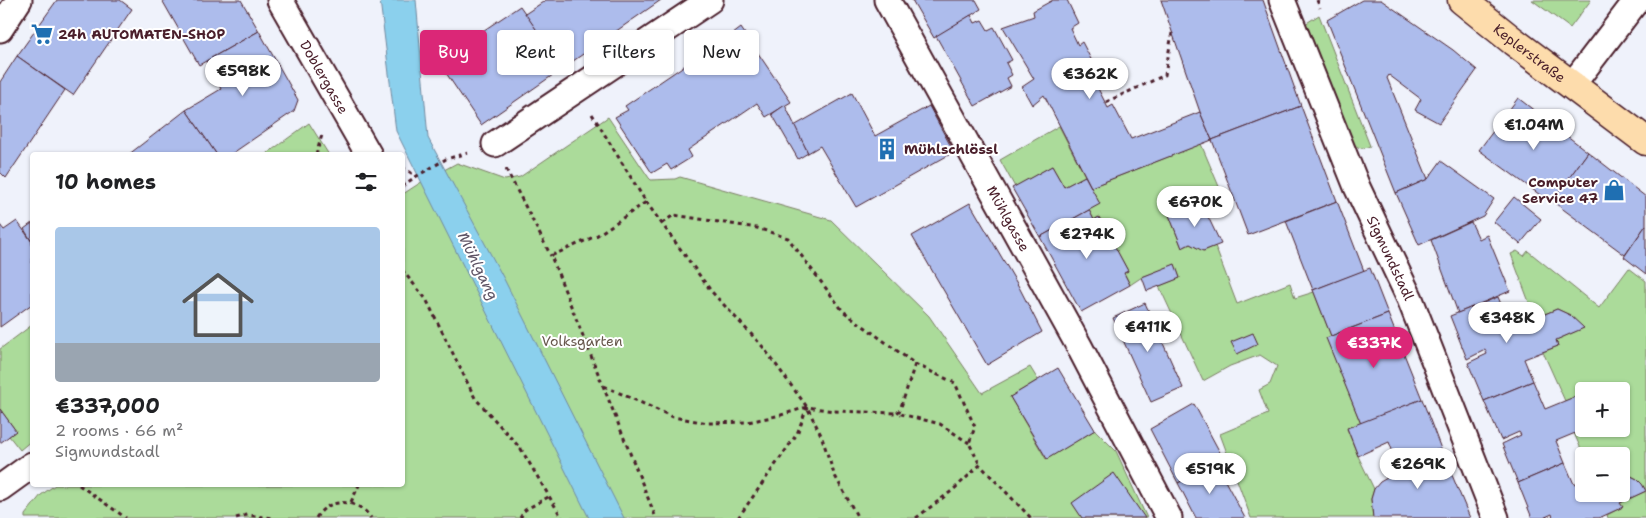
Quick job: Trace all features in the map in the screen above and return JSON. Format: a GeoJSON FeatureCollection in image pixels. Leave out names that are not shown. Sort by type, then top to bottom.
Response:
{"type":"FeatureCollection","features":[{"type":"Feature","properties":{"kind":"main road","name":"Keplerstraße"},"geometry":{"type":"LineString","coordinates":[[1462,0],[1646,141]]}},
{"type":"Feature","properties":{"kind":"street"},"geometry":{"type":"LineString","coordinates":[[0,28],[19,0]]}},
{"type":"Feature","properties":{"kind":"street","name":"Doblergasse"},"geometry":{"type":"LineString","coordinates":[[280,0],[367,152]]}},
{"type":"Feature","properties":{"kind":"street"},"geometry":{"type":"LineString","coordinates":[[495,144],[710,0]]}},
{"type":"Feature","properties":{"kind":"street","name":"Mühlgasse"},"geometry":{"type":"LineString","coordinates":[[887,0],[1079,346],[1169,518]]}},
{"type":"Feature","properties":{"kind":"street","name":"Sigmundstadl"},"geometry":{"type":"LineString","coordinates":[[1282,0],[1357,187],[1410,300],[1496,518]]}},
{"type":"Feature","properties":{"kind":"street"},"geometry":{"type":"LineString","coordinates":[[1572,85],[1637,0]]}},
{"type":"Feature","properties":{"kind":"street"},"geometry":{"type":"LineString","coordinates":[[0,488],[30,466]]}},
{"type":"Feature","properties":{"kind":"path"},"geometry":{"type":"LineString","coordinates":[[1317,0],[1320,8]]}},
{"type":"Feature","properties":{"kind":"path"},"geometry":{"type":"LineString","coordinates":[[1106,102],[1165,75],[1172,33]]}},
{"type":"Feature","properties":{"kind":"path"},"geometry":{"type":"LineString","coordinates":[[575,91],[595,118],[646,202],[711,291],[764,347],[807,407],[821,435],[834,474],[858,518]]}},
{"type":"Feature","properties":{"kind":"path"},"geometry":{"type":"LineString","coordinates":[[317,152],[322,135]]}},
{"type":"Feature","properties":{"kind":"path"},"geometry":{"type":"LineString","coordinates":[[495,144],[511,180],[551,256],[656,518]]}},
{"type":"Feature","properties":{"kind":"path"},"geometry":{"type":"LineString","coordinates":[[405,184],[446,159]]}},
{"type":"Feature","properties":{"kind":"path"},"geometry":{"type":"LineString","coordinates":[[405,169],[417,176]]}},
{"type":"Feature","properties":{"kind":"path"},"geometry":{"type":"LineString","coordinates":[[551,256],[596,236],[646,202]]}},
{"type":"Feature","properties":{"kind":"path"},"geometry":{"type":"LineString","coordinates":[[662,223],[674,215],[757,228],[788,238],[844,311],[915,364],[954,383],[974,426],[969,443]]}},
{"type":"Feature","properties":{"kind":"path"},"geometry":{"type":"LineString","coordinates":[[405,274],[426,299],[475,398],[521,449],[562,518]]}},
{"type":"Feature","properties":{"kind":"path"},"geometry":{"type":"LineString","coordinates":[[897,413],[900,410],[915,364]]}},
{"type":"Feature","properties":{"kind":"path"},"geometry":{"type":"LineString","coordinates":[[603,385],[673,417],[708,423],[748,422],[807,407],[834,412],[897,413],[940,424],[969,443],[980,465],[1031,518]]}},
{"type":"Feature","properties":{"kind":"path"},"geometry":{"type":"LineString","coordinates":[[738,518],[797,434],[807,407]]}},
{"type":"Feature","properties":{"kind":"path"},"geometry":{"type":"LineString","coordinates":[[916,518],[953,490],[980,465]]}},
{"type":"Feature","properties":{"kind":"path"},"geometry":{"type":"LineString","coordinates":[[82,487],[126,518]]}},
{"type":"Feature","properties":{"kind":"path"},"geometry":{"type":"LineString","coordinates":[[351,502],[358,487]]}},
{"type":"Feature","properties":{"kind":"path"},"geometry":{"type":"LineString","coordinates":[[520,518],[525,510],[550,496]]}},
{"type":"Feature","properties":{"kind":"path"},"geometry":{"type":"LineString","coordinates":[[316,518],[320,512],[335,503],[351,502],[366,510],[371,518]]}},
{"type":"Feature","properties":{"kind":"path"},"geometry":{"type":"LineString","coordinates":[[236,518],[246,515],[274,518]]}},
{"type":"Feature","properties":{"kind":"green space"},"geometry":{"type":"Polygon","coordinates":[[[1532,0],[1591,0],[1570,28],[1532,0]]]}},
{"type":"Feature","properties":{"kind":"green space"},"geometry":{"type":"Polygon","coordinates":[[[1319,15],[1370,146],[1359,148],[1351,140],[1305,24],[1319,15]]]}},
{"type":"Feature","properties":{"kind":"green space","name":"Volksgarten"},"geometry":{"type":"Polygon","coordinates":[[[608,117],[651,180],[680,177],[831,220],[929,316],[982,393],[1030,367],[1038,380],[1010,397],[1046,459],[1095,430],[1116,451],[1147,518],[25,518],[25,515],[41,495],[52,487],[405,487],[405,193],[457,163],[505,180],[520,177],[608,117]]]}},
{"type":"Feature","properties":{"kind":"green space"},"geometry":{"type":"Polygon","coordinates":[[[309,123],[327,152],[269,152],[309,123]]]}},
{"type":"Feature","properties":{"kind":"green space"},"geometry":{"type":"Polygon","coordinates":[[[1059,126],[1085,176],[1064,187],[1052,166],[1015,187],[1000,160],[1059,126]]]}},
{"type":"Feature","properties":{"kind":"green space"},"geometry":{"type":"Polygon","coordinates":[[[1201,144],[1223,196],[1201,202],[1169,215],[1182,248],[1190,244],[1204,251],[1215,246],[1237,304],[1290,283],[1295,298],[1314,292],[1331,336],[1327,338],[1361,424],[1347,429],[1374,489],[1371,499],[1373,518],[1251,518],[1220,434],[1268,414],[1259,390],[1270,384],[1277,366],[1260,355],[1230,366],[1203,381],[1159,286],[1180,278],[1175,265],[1142,277],[1130,285],[1124,273],[1128,271],[1098,217],[1094,220],[1089,210],[1091,187],[1201,144]]]}},
{"type":"Feature","properties":{"kind":"green space"},"geometry":{"type":"Polygon","coordinates":[[[1517,251],[1524,256],[1528,251],[1599,308],[1629,268],[1646,281],[1646,490],[1637,479],[1630,476],[1630,447],[1580,447],[1576,437],[1630,437],[1630,382],[1575,382],[1575,397],[1565,401],[1543,352],[1558,346],[1556,340],[1583,328],[1570,315],[1557,309],[1535,318],[1511,254],[1517,251]]]}},
{"type":"Feature","properties":{"kind":"green space"},"geometry":{"type":"Polygon","coordinates":[[[30,326],[30,442],[20,450],[9,436],[16,431],[0,409],[0,349],[30,326]]]}},
{"type":"Feature","properties":{"kind":"green space"},"geometry":{"type":"Polygon","coordinates":[[[1646,491],[1646,518],[1608,518],[1607,515],[1622,507],[1620,503],[1630,502],[1630,498],[1646,491]]]}},
{"type":"Feature","properties":{"kind":"water","name":"Mühlgang"},"geometry":{"type":"Polygon","coordinates":[[[380,0],[416,0],[420,46],[420,75],[423,75],[428,138],[504,279],[624,518],[589,518],[396,131],[380,0]]]}},
{"type":"Feature","properties":{"kind":"building"},"geometry":{"type":"Polygon","coordinates":[[[57,0],[120,0],[132,9],[73,95],[17,56],[57,0]]]}},
{"type":"Feature","properties":{"kind":"building"},"geometry":{"type":"Polygon","coordinates":[[[162,0],[241,0],[259,31],[199,65],[162,0]]]}},
{"type":"Feature","properties":{"kind":"building"},"geometry":{"type":"Polygon","coordinates":[[[546,0],[661,0],[618,30],[584,30],[584,53],[574,60],[574,30],[536,30],[525,14],[546,0]]]}},
{"type":"Feature","properties":{"kind":"building"},"geometry":{"type":"Polygon","coordinates":[[[912,0],[976,0],[981,9],[934,38],[912,0]]]}},
{"type":"Feature","properties":{"kind":"building"},"geometry":{"type":"Polygon","coordinates":[[[1053,0],[1067,0],[1078,23],[1070,28],[1078,45],[1082,42],[1095,67],[1088,69],[1108,108],[1113,105],[1131,139],[1200,112],[1212,140],[1091,187],[1044,95],[1032,105],[1022,87],[1034,79],[1003,27],[1034,16],[1033,11],[1053,0]]]}},
{"type":"Feature","properties":{"kind":"building"},"geometry":{"type":"Polygon","coordinates":[[[1161,0],[1263,0],[1301,106],[1212,140],[1200,112],[1161,0]]]}},
{"type":"Feature","properties":{"kind":"building"},"geometry":{"type":"Polygon","coordinates":[[[1362,0],[1381,0],[1453,50],[1477,70],[1439,123],[1415,110],[1421,99],[1389,75],[1387,78],[1428,179],[1396,193],[1327,20],[1362,0]]]}},
{"type":"Feature","properties":{"kind":"building"},"geometry":{"type":"Polygon","coordinates":[[[520,6],[537,30],[497,30],[497,75],[553,75],[481,125],[447,75],[487,75],[487,30],[484,30],[520,6]]]}},
{"type":"Feature","properties":{"kind":"building"},"geometry":{"type":"Polygon","coordinates":[[[971,15],[975,23],[982,20],[988,30],[994,27],[1012,60],[1006,63],[1012,75],[1007,78],[1011,86],[975,106],[936,36],[971,15]]]}},
{"type":"Feature","properties":{"kind":"building"},"geometry":{"type":"Polygon","coordinates":[[[259,31],[298,100],[294,111],[234,152],[215,152],[186,110],[221,89],[206,61],[259,31]]]}},
{"type":"Feature","properties":{"kind":"building"},"geometry":{"type":"Polygon","coordinates":[[[759,55],[791,102],[766,117],[757,103],[688,150],[692,157],[671,170],[667,164],[652,173],[615,117],[628,110],[625,106],[671,75],[674,75],[674,73],[684,66],[684,75],[759,75],[759,55]]]}},
{"type":"Feature","properties":{"kind":"building"},"geometry":{"type":"Polygon","coordinates":[[[17,56],[65,90],[6,178],[0,172],[0,82],[17,56]]]}},
{"type":"Feature","properties":{"kind":"building","name":"Mühlschlössl"},"geometry":{"type":"Polygon","coordinates":[[[852,93],[875,136],[929,106],[954,152],[856,207],[820,146],[808,153],[794,126],[852,93]]]}},
{"type":"Feature","properties":{"kind":"building"},"geometry":{"type":"Polygon","coordinates":[[[1518,98],[1588,152],[1551,203],[1479,150],[1518,98]]]}},
{"type":"Feature","properties":{"kind":"building"},"geometry":{"type":"Polygon","coordinates":[[[785,105],[808,153],[798,159],[772,114],[785,105]]]}},
{"type":"Feature","properties":{"kind":"building"},"geometry":{"type":"Polygon","coordinates":[[[1301,106],[1337,201],[1248,235],[1212,140],[1301,106]]]}},
{"type":"Feature","properties":{"kind":"building"},"geometry":{"type":"Polygon","coordinates":[[[186,110],[215,152],[132,152],[186,110]]]}},
{"type":"Feature","properties":{"kind":"building"},"geometry":{"type":"Polygon","coordinates":[[[1588,152],[1646,197],[1646,225],[1625,255],[1552,201],[1588,152]]]}},
{"type":"Feature","properties":{"kind":"building"},"geometry":{"type":"Polygon","coordinates":[[[1441,161],[1494,199],[1483,216],[1419,245],[1396,193],[1428,179],[1441,161]]]}},
{"type":"Feature","properties":{"kind":"building"},"geometry":{"type":"Polygon","coordinates":[[[1052,166],[1064,187],[1085,176],[1100,204],[1040,237],[1012,188],[1052,166]]]}},
{"type":"Feature","properties":{"kind":"building"},"geometry":{"type":"Polygon","coordinates":[[[1514,197],[1541,219],[1520,244],[1494,222],[1514,197]]]}},
{"type":"Feature","properties":{"kind":"building"},"geometry":{"type":"Polygon","coordinates":[[[1337,201],[1364,271],[1313,290],[1286,221],[1337,201]]]}},
{"type":"Feature","properties":{"kind":"building"},"geometry":{"type":"Polygon","coordinates":[[[1201,202],[1221,244],[1203,251],[1190,244],[1182,248],[1169,215],[1201,202]]]}},
{"type":"Feature","properties":{"kind":"building"},"geometry":{"type":"Polygon","coordinates":[[[970,203],[1019,287],[1042,332],[987,365],[912,236],[970,203]]]}},
{"type":"Feature","properties":{"kind":"building"},"geometry":{"type":"Polygon","coordinates":[[[1089,210],[1094,220],[1099,217],[1128,271],[1124,273],[1130,285],[1081,312],[1040,237],[1089,210]]]}},
{"type":"Feature","properties":{"kind":"building"},"geometry":{"type":"Polygon","coordinates":[[[17,221],[30,239],[30,305],[0,327],[0,225],[4,230],[17,221]]]}},
{"type":"Feature","properties":{"kind":"building"},"geometry":{"type":"Polygon","coordinates":[[[1471,222],[1479,239],[1487,235],[1510,291],[1458,313],[1431,240],[1471,222]]]}},
{"type":"Feature","properties":{"kind":"building"},"geometry":{"type":"Polygon","coordinates":[[[30,224],[30,239],[24,229],[30,224]]]}},
{"type":"Feature","properties":{"kind":"building"},"geometry":{"type":"Polygon","coordinates":[[[1646,225],[1646,274],[1624,257],[1646,225]]]}},
{"type":"Feature","properties":{"kind":"building"},"geometry":{"type":"Polygon","coordinates":[[[1175,264],[1180,278],[1147,291],[1142,277],[1175,264]]]}},
{"type":"Feature","properties":{"kind":"building"},"geometry":{"type":"Polygon","coordinates":[[[1370,268],[1388,314],[1331,336],[1313,290],[1370,268]]]}},
{"type":"Feature","properties":{"kind":"building"},"geometry":{"type":"Polygon","coordinates":[[[1498,297],[1511,328],[1557,309],[1570,315],[1584,328],[1556,340],[1558,346],[1524,359],[1533,381],[1484,401],[1468,363],[1487,354],[1485,350],[1467,359],[1450,316],[1498,297]]]}},
{"type":"Feature","properties":{"kind":"building"},"geometry":{"type":"Polygon","coordinates":[[[1145,303],[1183,388],[1151,402],[1113,318],[1145,303]]]}},
{"type":"Feature","properties":{"kind":"building"},"geometry":{"type":"Polygon","coordinates":[[[1388,314],[1422,399],[1361,424],[1326,338],[1388,314]]]}},
{"type":"Feature","properties":{"kind":"building"},"geometry":{"type":"Polygon","coordinates":[[[1253,333],[1258,344],[1237,354],[1231,342],[1253,333]]]}},
{"type":"Feature","properties":{"kind":"building"},"geometry":{"type":"Polygon","coordinates":[[[1058,368],[1095,430],[1047,459],[1010,397],[1058,368]]]}},
{"type":"Feature","properties":{"kind":"building"},"geometry":{"type":"Polygon","coordinates":[[[1533,381],[1545,409],[1575,397],[1575,433],[1556,441],[1565,463],[1518,483],[1502,444],[1521,435],[1519,432],[1501,440],[1484,401],[1533,381]]]}},
{"type":"Feature","properties":{"kind":"building"},"geometry":{"type":"Polygon","coordinates":[[[1422,399],[1441,449],[1396,460],[1389,442],[1358,456],[1347,428],[1422,399]]]}},
{"type":"Feature","properties":{"kind":"building"},"geometry":{"type":"Polygon","coordinates":[[[1194,404],[1224,460],[1178,483],[1150,429],[1194,404]]]}},
{"type":"Feature","properties":{"kind":"building"},"geometry":{"type":"Polygon","coordinates":[[[0,409],[16,431],[0,443],[0,409]]]}},
{"type":"Feature","properties":{"kind":"building"},"geometry":{"type":"Polygon","coordinates":[[[1441,449],[1470,518],[1373,518],[1371,499],[1374,489],[1387,478],[1382,466],[1396,460],[1441,449]]]}},
{"type":"Feature","properties":{"kind":"building"},"geometry":{"type":"Polygon","coordinates":[[[1565,463],[1575,484],[1575,502],[1622,502],[1620,503],[1623,507],[1599,518],[1553,518],[1552,514],[1543,518],[1532,518],[1518,483],[1565,463]]]}},
{"type":"Feature","properties":{"kind":"building"},"geometry":{"type":"Polygon","coordinates":[[[1216,464],[1245,518],[1196,518],[1178,483],[1216,464]]]}},
{"type":"Feature","properties":{"kind":"building"},"geometry":{"type":"Polygon","coordinates":[[[1114,473],[1145,518],[1082,518],[1072,503],[1114,473]]]}},
{"type":"Feature","properties":{"kind":"building"},"geometry":{"type":"Polygon","coordinates":[[[1630,476],[1637,479],[1646,491],[1630,498],[1630,476]]]}},
{"type":"Feature","properties":{"kind":"place","name":"24h AUTOMATEN-SHOP"},"geometry":{"type":"Point","coordinates":[42,34]}},
{"type":"Feature","properties":{"kind":"place","name":"Mühlschlössl"},"geometry":{"type":"Point","coordinates":[887,149]}},
{"type":"Feature","properties":{"kind":"place","name":"Computer Service 47"},"geometry":{"type":"Point","coordinates":[1614,190]}}]}
